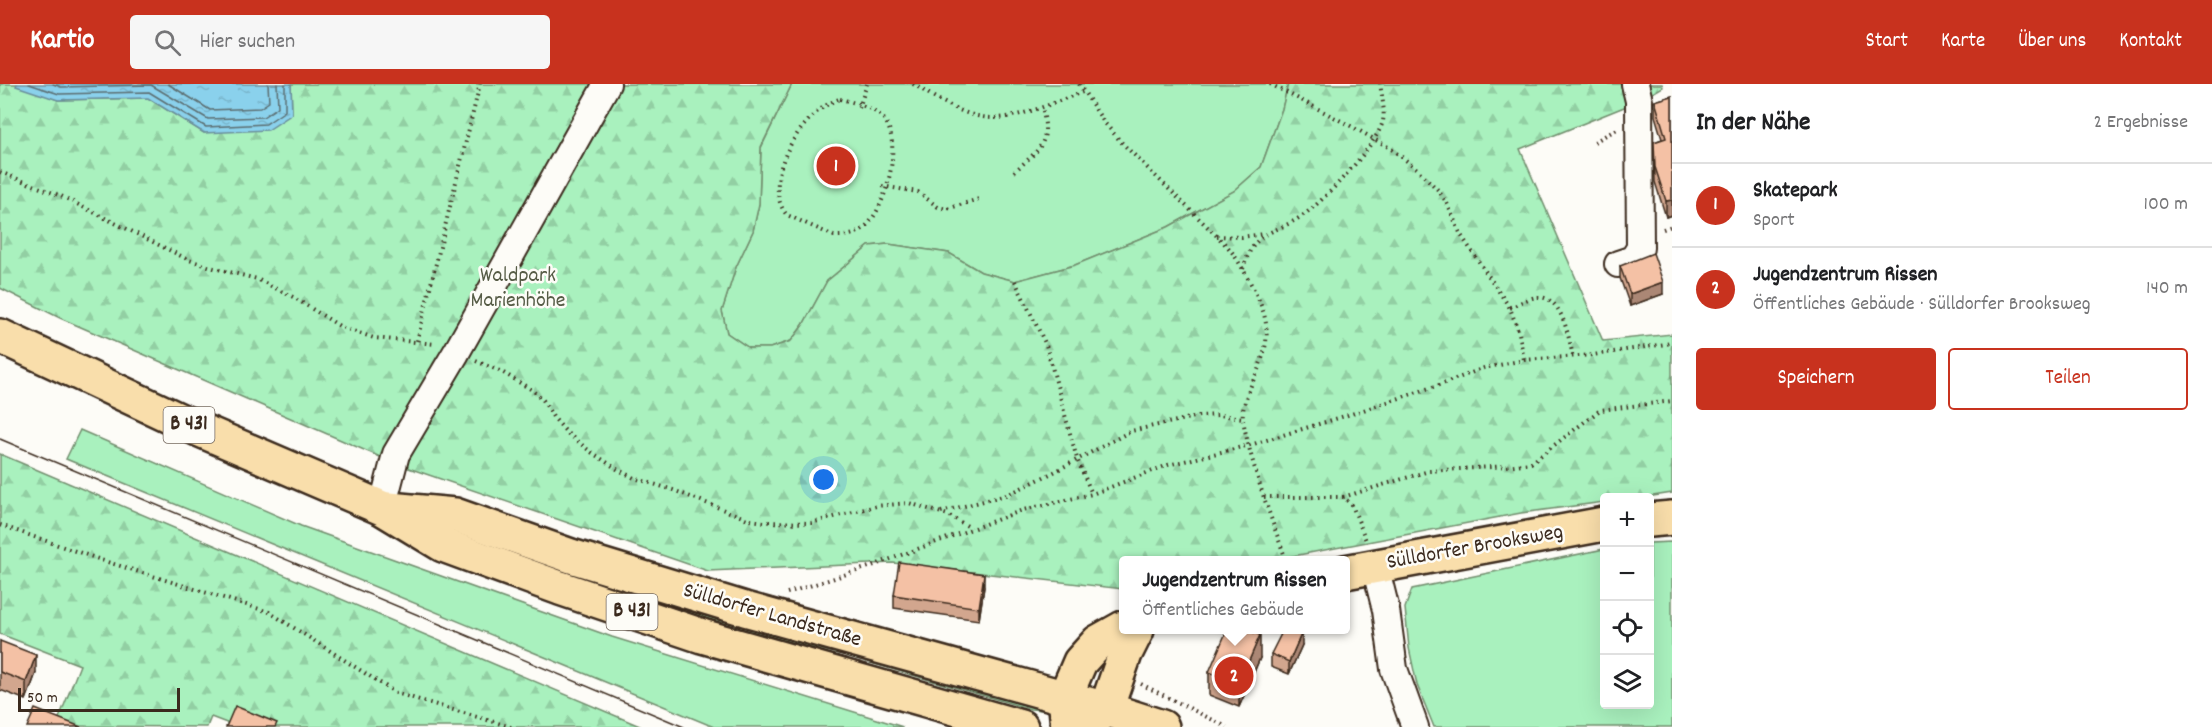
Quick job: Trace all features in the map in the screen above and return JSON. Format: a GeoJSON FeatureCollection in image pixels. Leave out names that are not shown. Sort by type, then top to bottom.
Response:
{"type":"FeatureCollection","features":[{"type":"Feature","properties":{"kind":"main road","name":"Sülldorfer Landstraße"},"geometry":{"type":"LineString","coordinates":[[0,336],[198,429],[382,508],[443,545],[702,636],[1021,727]]}},
{"type":"Feature","properties":{"kind":"main road","name":"Sülldorfer Landstraße"},"geometry":{"type":"LineString","coordinates":[[382,508],[455,515],[571,556],[746,609],[1067,712],[1162,727]]}},
{"type":"Feature","properties":{"kind":"main road"},"geometry":{"type":"LineString","coordinates":[[1654,520],[1672,518]]}},
{"type":"Feature","properties":{"kind":"main road","name":"Sülldorfer Brooksweg"},"geometry":{"type":"LineString","coordinates":[[1363,563],[1600,525]]}},
{"type":"Feature","properties":{"kind":"main road"},"geometry":{"type":"LineString","coordinates":[[1067,712],[1080,662],[1098,642],[1119,630]]}},
{"type":"Feature","properties":{"kind":"main road"},"geometry":{"type":"LineString","coordinates":[[1096,718],[1135,634]]}},
{"type":"Feature","properties":{"kind":"street"},"geometry":{"type":"LineString","coordinates":[[382,508],[396,454],[456,353],[607,84]]}},
{"type":"Feature","properties":{"kind":"street"},"geometry":{"type":"LineString","coordinates":[[1618,264],[1633,259],[1640,248],[1639,101],[1635,84]]}},
{"type":"Feature","properties":{"kind":"street"},"geometry":{"type":"LineString","coordinates":[[1363,563],[1386,610],[1394,669],[1415,727]]}},
{"type":"Feature","properties":{"kind":"path"},"geometry":{"type":"LineString","coordinates":[[417,341],[480,84]]}},
{"type":"Feature","properties":{"kind":"path"},"geometry":{"type":"LineString","coordinates":[[859,107],[867,84]]}},
{"type":"Feature","properties":{"kind":"path"},"geometry":{"type":"LineString","coordinates":[[913,84],[940,101],[981,117],[995,118],[1042,107],[1083,92]]}},
{"type":"Feature","properties":{"kind":"path"},"geometry":{"type":"LineString","coordinates":[[1079,84],[1123,144],[1236,257],[1263,307],[1267,339],[1260,366],[1248,395],[1243,418],[1264,497],[1284,556]]}},
{"type":"Feature","properties":{"kind":"path"},"geometry":{"type":"LineString","coordinates":[[1270,84],[1349,125],[1405,158],[1438,190],[1448,202],[1461,235],[1510,308],[1519,333],[1524,360]]}},
{"type":"Feature","properties":{"kind":"path"},"geometry":{"type":"LineString","coordinates":[[1217,236],[1242,237],[1263,234],[1286,225],[1307,212],[1359,159],[1374,140],[1384,115],[1380,84]]}},
{"type":"Feature","properties":{"kind":"path"},"geometry":{"type":"LineString","coordinates":[[840,99],[859,107],[881,116],[886,122],[890,136],[892,166],[868,224],[852,235],[834,236],[794,219],[782,208],[777,188],[779,175],[791,143],[800,129],[817,111],[832,101],[840,99]]}},
{"type":"Feature","properties":{"kind":"path"},"geometry":{"type":"LineString","coordinates":[[1014,172],[1040,148],[1045,138],[1047,126],[1042,107]]}},
{"type":"Feature","properties":{"kind":"path"},"geometry":{"type":"LineString","coordinates":[[0,172],[62,196],[189,260],[257,279],[293,297],[341,327],[374,338],[439,345],[502,372],[532,390],[543,400],[567,433],[617,470],[634,478],[692,497],[750,520],[811,523],[892,503],[909,503],[940,512],[971,528]]}},
{"type":"Feature","properties":{"kind":"path"},"geometry":{"type":"LineString","coordinates":[[884,186],[918,192],[938,207],[947,209],[982,198]]}},
{"type":"Feature","properties":{"kind":"path"},"geometry":{"type":"LineString","coordinates":[[1243,269],[1246,258],[1263,234]]}},
{"type":"Feature","properties":{"kind":"path"},"geometry":{"type":"LineString","coordinates":[[1015,281],[1046,345],[1077,459],[1092,494]]}},
{"type":"Feature","properties":{"kind":"path"},"geometry":{"type":"LineString","coordinates":[[1510,308],[1532,298],[1548,299],[1555,303],[1567,331],[1573,356]]}},
{"type":"Feature","properties":{"kind":"path"},"geometry":{"type":"LineString","coordinates":[[783,594],[869,567],[1023,510],[1092,494],[1168,465],[1250,445],[1434,387],[1484,368],[1524,360],[1672,343]]}},
{"type":"Feature","properties":{"kind":"path"},"geometry":{"type":"LineString","coordinates":[[1264,497],[1343,497],[1429,471],[1531,463],[1600,410],[1672,401]]}},
{"type":"Feature","properties":{"kind":"path"},"geometry":{"type":"LineString","coordinates":[[940,512],[1007,495],[1131,431],[1199,416],[1219,415],[1243,418]]}},
{"type":"Feature","properties":{"kind":"path"},"geometry":{"type":"LineString","coordinates":[[1343,497],[1356,513],[1363,563]]}},
{"type":"Feature","properties":{"kind":"path"},"geometry":{"type":"LineString","coordinates":[[0,525],[104,561],[269,612],[396,693],[511,727]]}},
{"type":"Feature","properties":{"kind":"green space","name":"Waldpark Marienhöhe"},"geometry":{"type":"Polygon","coordinates":[[[0,84],[17,84],[58,100],[148,98],[204,133],[292,114],[291,84],[792,84],[761,147],[759,204],[753,231],[736,267],[722,311],[727,333],[749,348],[770,348],[791,341],[803,325],[827,281],[869,246],[888,244],[949,253],[981,272],[1015,281],[1075,265],[1168,227],[1234,191],[1261,167],[1282,109],[1288,84],[1662,84],[1663,87],[1639,101],[1520,149],[1603,341],[1672,334],[1672,493],[1654,496],[1654,493],[1600,493],[1600,503],[1521,513],[1293,556],[1119,556],[1119,589],[893,563],[708,571],[394,463],[60,318],[0,288],[0,84]]]}},
{"type":"Feature","properties":{"kind":"green space"},"geometry":{"type":"Polygon","coordinates":[[[792,84],[1288,84],[1282,109],[1261,167],[1234,191],[1168,227],[1075,265],[1015,281],[981,272],[949,253],[888,244],[869,246],[827,281],[803,325],[791,341],[770,348],[749,348],[727,333],[722,311],[736,267],[753,231],[759,204],[761,148],[792,84]]]}},
{"type":"Feature","properties":{"kind":"green space"},"geometry":{"type":"Polygon","coordinates":[[[80,430],[301,526],[612,637],[903,727],[714,727],[66,459],[80,430]]]}},
{"type":"Feature","properties":{"kind":"green space"},"geometry":{"type":"Polygon","coordinates":[[[0,454],[642,727],[237,727],[211,717],[207,727],[56,726],[80,665],[0,634],[0,454]]]}},
{"type":"Feature","properties":{"kind":"green space"},"geometry":{"type":"Polygon","coordinates":[[[409,513],[1044,707],[1043,710],[1030,709],[843,655],[740,630],[585,584],[409,513]]]}},
{"type":"Feature","properties":{"kind":"green space"},"geometry":{"type":"Polygon","coordinates":[[[1672,542],[1672,727],[1434,727],[1417,685],[1409,648],[1405,608],[1412,589],[1600,550],[1600,709],[1654,709],[1654,543],[1672,542]]]}},
{"type":"Feature","properties":{"kind":"water"},"geometry":{"type":"Polygon","coordinates":[[[17,84],[291,84],[292,114],[268,130],[204,133],[148,98],[58,100],[16,86],[17,84]]]}},
{"type":"Feature","properties":{"kind":"building"},"geometry":{"type":"Polygon","coordinates":[[[1672,96],[1672,200],[1666,201],[1655,167],[1654,142],[1666,138],[1655,101],[1672,96]]]}},
{"type":"Feature","properties":{"kind":"building"},"geometry":{"type":"Polygon","coordinates":[[[1653,253],[1663,282],[1630,294],[1620,266],[1653,253]]]}},
{"type":"Feature","properties":{"kind":"building"},"geometry":{"type":"Polygon","coordinates":[[[899,562],[984,574],[979,608],[894,595],[899,562]]]}},
{"type":"Feature","properties":{"kind":"building"},"geometry":{"type":"Polygon","coordinates":[[[1225,634],[1260,635],[1239,684],[1209,672],[1225,634]]]}},
{"type":"Feature","properties":{"kind":"building"},"geometry":{"type":"Polygon","coordinates":[[[1281,634],[1301,634],[1289,662],[1271,654],[1281,634]]]}},
{"type":"Feature","properties":{"kind":"building"},"geometry":{"type":"Polygon","coordinates":[[[0,641],[36,655],[26,682],[0,672],[0,641]]]}},
{"type":"Feature","properties":{"kind":"building"},"geometry":{"type":"Polygon","coordinates":[[[235,706],[277,723],[275,727],[226,727],[235,706]]]}},
{"type":"Feature","properties":{"kind":"building"},"geometry":{"type":"Polygon","coordinates":[[[35,709],[81,727],[27,727],[35,709]]]}},
{"type":"Feature","properties":{"kind":"tram line"},"geometry":{"type":"LineString","coordinates":[[0,439],[684,727]]}},
{"type":"Feature","properties":{"kind":"place","name":"Skatepark"},"geometry":{"type":"Point","coordinates":[836,166]}},
{"type":"Feature","properties":{"kind":"place","name":"Jugendzentrum Rissen"},"geometry":{"type":"Point","coordinates":[1234,676]}}]}
